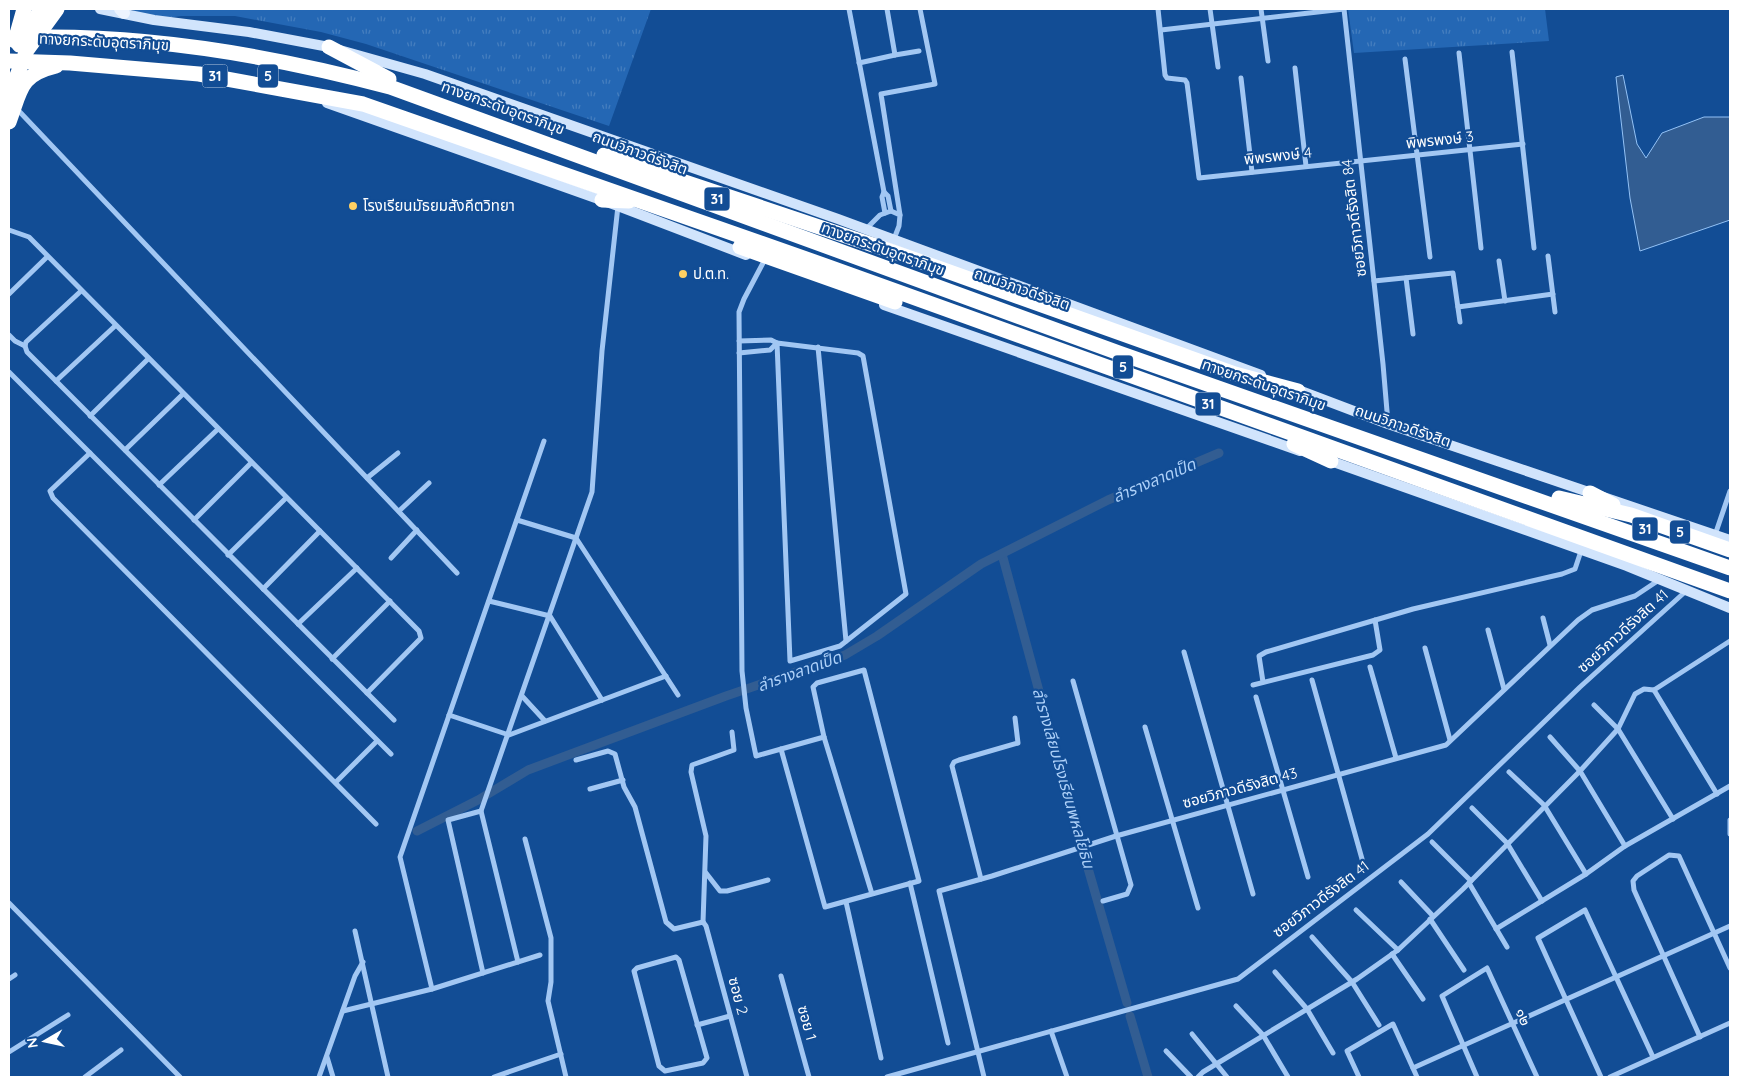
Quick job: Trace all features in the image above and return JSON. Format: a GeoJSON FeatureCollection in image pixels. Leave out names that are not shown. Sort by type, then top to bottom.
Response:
{"type":"FeatureCollection","features":[{"type":"Feature","properties":{"kind":"highway"},"geometry":{"type":"LineString","coordinates":[[9,63],[24,9]]}},
{"type":"Feature","properties":{"kind":"highway"},"geometry":{"type":"LineString","coordinates":[[9,63],[42,9]]}},
{"type":"Feature","properties":{"kind":"highway"},"geometry":{"type":"LineString","coordinates":[[9,122],[12,101],[27,50],[57,9]]}},
{"type":"Feature","properties":{"kind":"highway","name":"ถนนวิภาวดีรังสิต"},"geometry":{"type":"LineString","coordinates":[[9,30],[32,29],[166,35],[232,43],[389,80],[774,220],[1730,559]]}},
{"type":"Feature","properties":{"kind":"highway","name":"ทางยกระดับอุตราภิมุข"},"geometry":{"type":"LineString","coordinates":[[9,38],[155,42],[278,60],[390,87],[521,133],[1129,356],[1730,568]]}},
{"type":"Feature","properties":{"kind":"highway"},"geometry":{"type":"LineString","coordinates":[[328,47],[389,80]]}},
{"type":"Feature","properties":{"kind":"highway","name":"ทางยกระดับอุตราภิมุข"},"geometry":{"type":"LineString","coordinates":[[9,55],[84,56],[213,67],[280,78],[388,105],[1730,582]]}},
{"type":"Feature","properties":{"kind":"highway","name":"31"},"geometry":{"type":"LineString","coordinates":[[9,63],[70,63],[199,74],[363,104],[643,202],[1730,592]]}},
{"type":"Feature","properties":{"kind":"highway"},"geometry":{"type":"LineString","coordinates":[[12,101],[26,80],[33,74],[70,63]]}},
{"type":"Feature","properties":{"kind":"highway","name":"5"},"geometry":{"type":"LineString","coordinates":[[521,133],[619,158],[1109,328],[1235,374],[1298,390]]}},
{"type":"Feature","properties":{"kind":"highway","name":"5"},"geometry":{"type":"LineString","coordinates":[[516,152],[639,210],[1284,440],[1331,461]]}},
{"type":"Feature","properties":{"kind":"highway"},"geometry":{"type":"LineString","coordinates":[[602,200],[643,202]]}},
{"type":"Feature","properties":{"kind":"highway"},"geometry":{"type":"LineString","coordinates":[[1417,481],[1475,513]]}},
{"type":"Feature","properties":{"kind":"highway","name":"5"},"geometry":{"type":"LineString","coordinates":[[1590,493],[1631,515]]}},
{"type":"Feature","properties":{"kind":"highway","name":"5"},"geometry":{"type":"LineString","coordinates":[[1559,498],[1631,515],[1730,550]]}},
{"type":"Feature","properties":{"kind":"highway","name":"31"},"geometry":{"type":"LineString","coordinates":[[1627,566],[1660,570],[1730,597]]}},
{"type":"Feature","properties":{"kind":"main road","name":"ถนนวิภาวดีรังสิต"},"geometry":{"type":"LineString","coordinates":[[100,9],[122,11],[154,20],[249,32],[328,47],[474,90],[1223,359],[1388,424],[1730,540]]}},
{"type":"Feature","properties":{"kind":"main road","name":"31"},"geometry":{"type":"LineString","coordinates":[[282,88],[602,200],[763,262],[1117,388],[1331,461],[1627,566],[1730,608]]}},
{"type":"Feature","properties":{"kind":"street"},"geometry":{"type":"LineString","coordinates":[[849,9],[884,192],[882,197],[888,212]]}},
{"type":"Feature","properties":{"kind":"street"},"geometry":{"type":"LineString","coordinates":[[887,9],[895,55]]}},
{"type":"Feature","properties":{"kind":"street"},"geometry":{"type":"LineString","coordinates":[[894,240],[899,226],[900,215],[881,94],[935,84],[920,9]]}},
{"type":"Feature","properties":{"kind":"street"},"geometry":{"type":"LineString","coordinates":[[1158,9],[1161,30],[1313,10],[1344,9]]}},
{"type":"Feature","properties":{"kind":"street"},"geometry":{"type":"LineString","coordinates":[[1210,9],[1218,67]]}},
{"type":"Feature","properties":{"kind":"street"},"geometry":{"type":"LineString","coordinates":[[1262,9],[1268,61]]}},
{"type":"Feature","properties":{"kind":"street","name":"ซอยวิภาวดีรังสิต 84"},"geometry":{"type":"LineString","coordinates":[[1344,9],[1388,424]]}},
{"type":"Feature","properties":{"kind":"street","name":"พิพรพงษ์ 4"},"geometry":{"type":"LineString","coordinates":[[1161,30],[1165,75],[1171,79],[1185,80],[1188,83],[1199,178],[1360,160]]}},
{"type":"Feature","properties":{"kind":"street"},"geometry":{"type":"LineString","coordinates":[[859,63],[919,51]]}},
{"type":"Feature","properties":{"kind":"street"},"geometry":{"type":"LineString","coordinates":[[1512,52],[1534,248]]}},
{"type":"Feature","properties":{"kind":"street"},"geometry":{"type":"LineString","coordinates":[[1459,53],[1481,248]]}},
{"type":"Feature","properties":{"kind":"street"},"geometry":{"type":"LineString","coordinates":[[1404,58],[1430,258]]}},
{"type":"Feature","properties":{"kind":"street"},"geometry":{"type":"LineString","coordinates":[[1295,68],[1306,166]]}},
{"type":"Feature","properties":{"kind":"street"},"geometry":{"type":"LineString","coordinates":[[1241,78],[1252,172]]}},
{"type":"Feature","properties":{"kind":"street"},"geometry":{"type":"LineString","coordinates":[[12,101],[458,573]]}},
{"type":"Feature","properties":{"kind":"street","name":"พิพรพงษ์ 3"},"geometry":{"type":"LineString","coordinates":[[1360,160],[1523,144]]}},
{"type":"Feature","properties":{"kind":"street"},"geometry":{"type":"LineString","coordinates":[[518,962],[481,811],[489,793],[592,492],[602,351],[618,206]]}},
{"type":"Feature","properties":{"kind":"street"},"geometry":{"type":"LineString","coordinates":[[865,229],[875,219],[888,212],[900,215]]}},
{"type":"Feature","properties":{"kind":"street"},"geometry":{"type":"LineString","coordinates":[[9,230],[29,238],[418,631],[421,638],[367,694]]}},
{"type":"Feature","properties":{"kind":"street"},"geometry":{"type":"LineString","coordinates":[[1548,256],[1555,312]]}},
{"type":"Feature","properties":{"kind":"street"},"geometry":{"type":"LineString","coordinates":[[9,294],[47,257]]}},
{"type":"Feature","properties":{"kind":"street"},"geometry":{"type":"LineString","coordinates":[[1499,261],[1504,301]]}},
{"type":"Feature","properties":{"kind":"street"},"geometry":{"type":"LineString","coordinates":[[763,262],[739,312],[744,688],[750,733],[756,756],[824,737]]}},
{"type":"Feature","properties":{"kind":"street"},"geometry":{"type":"LineString","coordinates":[[1374,281],[1453,273],[1460,322]]}},
{"type":"Feature","properties":{"kind":"street"},"geometry":{"type":"LineString","coordinates":[[1406,278],[1413,334]]}},
{"type":"Feature","properties":{"kind":"street"},"geometry":{"type":"LineString","coordinates":[[81,292],[26,342],[27,352],[394,720]]}},
{"type":"Feature","properties":{"kind":"street"},"geometry":{"type":"LineString","coordinates":[[1458,307],[1553,294]]}},
{"type":"Feature","properties":{"kind":"street"},"geometry":{"type":"LineString","coordinates":[[56,381],[115,326]]}},
{"type":"Feature","properties":{"kind":"street"},"geometry":{"type":"LineString","coordinates":[[9,334],[15,341],[25,346]]}},
{"type":"Feature","properties":{"kind":"street"},"geometry":{"type":"LineString","coordinates":[[739,341],[771,340],[777,343],[858,353],[862,356],[906,594],[846,642],[829,651],[790,662],[777,343]]}},
{"type":"Feature","properties":{"kind":"street"},"geometry":{"type":"LineString","coordinates":[[739,352],[770,350],[777,343]]}},
{"type":"Feature","properties":{"kind":"street"},"geometry":{"type":"LineString","coordinates":[[818,347],[846,642]]}},
{"type":"Feature","properties":{"kind":"street"},"geometry":{"type":"LineString","coordinates":[[90,416],[148,358]]}},
{"type":"Feature","properties":{"kind":"street"},"geometry":{"type":"LineString","coordinates":[[9,372],[391,754]]}},
{"type":"Feature","properties":{"kind":"street"},"geometry":{"type":"LineString","coordinates":[[125,450],[183,394]]}},
{"type":"Feature","properties":{"kind":"street"},"geometry":{"type":"LineString","coordinates":[[159,485],[218,429]]}},
{"type":"Feature","properties":{"kind":"street"},"geometry":{"type":"LineString","coordinates":[[432,989],[400,857],[544,441]]}},
{"type":"Feature","properties":{"kind":"street"},"geometry":{"type":"LineString","coordinates":[[368,478],[398,452]]}},
{"type":"Feature","properties":{"kind":"street"},"geometry":{"type":"LineString","coordinates":[[90,453],[50,491],[53,498],[376,824]]}},
{"type":"Feature","properties":{"kind":"street"},"geometry":{"type":"LineString","coordinates":[[194,520],[251,463]]}},
{"type":"Feature","properties":{"kind":"street"},"geometry":{"type":"LineString","coordinates":[[398,511],[429,483]]}},
{"type":"Feature","properties":{"kind":"street"},"geometry":{"type":"LineString","coordinates":[[1715,535],[1730,491]]}},
{"type":"Feature","properties":{"kind":"street"},"geometry":{"type":"LineString","coordinates":[[228,554],[286,498]]}},
{"type":"Feature","properties":{"kind":"street"},"geometry":{"type":"LineString","coordinates":[[517,520],[576,538],[678,695]]}},
{"type":"Feature","properties":{"kind":"street"},"geometry":{"type":"LineString","coordinates":[[391,558],[417,530]]}},
{"type":"Feature","properties":{"kind":"street"},"geometry":{"type":"LineString","coordinates":[[263,589],[320,532]]}},
{"type":"Feature","properties":{"kind":"street"},"geometry":{"type":"LineString","coordinates":[[1264,682],[1259,661],[1262,654],[1413,609],[1562,574],[1575,568],[1581,550]]}},
{"type":"Feature","properties":{"kind":"street"},"geometry":{"type":"LineString","coordinates":[[298,624],[357,568]]}},
{"type":"Feature","properties":{"kind":"street","name":"ซอยวิภาวดีรังสิต 43"},"geometry":{"type":"LineString","coordinates":[[977,1052],[939,890],[981,879],[1171,820],[1446,745],[1578,620],[1592,610],[1635,596],[1660,580]]}},
{"type":"Feature","properties":{"kind":"street","name":"ซอยวิภาวดีรังสิต 41"},"geometry":{"type":"LineString","coordinates":[[887,1077],[1238,979],[1428,834],[1580,687],[1686,591]]}},
{"type":"Feature","properties":{"kind":"street"},"geometry":{"type":"LineString","coordinates":[[489,601],[550,616],[602,700]]}},
{"type":"Feature","properties":{"kind":"street"},"geometry":{"type":"LineString","coordinates":[[332,659],[390,602]]}},
{"type":"Feature","properties":{"kind":"street"},"geometry":{"type":"LineString","coordinates":[[1543,618],[1550,645]]}},
{"type":"Feature","properties":{"kind":"street"},"geometry":{"type":"LineString","coordinates":[[1253,685],[1373,654],[1380,650],[1375,620]]}},
{"type":"Feature","properties":{"kind":"street"},"geometry":{"type":"LineString","coordinates":[[1488,630],[1504,689]]}},
{"type":"Feature","properties":{"kind":"street"},"geometry":{"type":"LineString","coordinates":[[1198,1077],[1263,1035],[1352,982],[1398,950],[1470,882],[1544,805],[1580,771],[1618,729],[1636,694],[1644,690],[1654,690],[1730,641]]}},
{"type":"Feature","properties":{"kind":"street"},"geometry":{"type":"LineString","coordinates":[[1425,648],[1450,740]]}},
{"type":"Feature","properties":{"kind":"street"},"geometry":{"type":"LineString","coordinates":[[1184,652],[1253,894]]}},
{"type":"Feature","properties":{"kind":"street"},"geometry":{"type":"LineString","coordinates":[[1370,667],[1396,758]]}},
{"type":"Feature","properties":{"kind":"street"},"geometry":{"type":"LineString","coordinates":[[781,749],[825,907],[846,902],[919,881],[864,670],[816,683],[813,687],[824,737],[872,894]]}},
{"type":"Feature","properties":{"kind":"street"},"geometry":{"type":"LineString","coordinates":[[449,715],[509,735],[666,676]]}},
{"type":"Feature","properties":{"kind":"street"},"geometry":{"type":"LineString","coordinates":[[1312,680],[1340,774],[1362,859]]}},
{"type":"Feature","properties":{"kind":"street"},"geometry":{"type":"LineString","coordinates":[[1073,681],[1131,885],[1127,894],[1103,901]]}},
{"type":"Feature","properties":{"kind":"street"},"geometry":{"type":"LineString","coordinates":[[1654,690],[1717,794]]}},
{"type":"Feature","properties":{"kind":"street"},"geometry":{"type":"LineString","coordinates":[[522,696],[545,721]]}},
{"type":"Feature","properties":{"kind":"street"},"geometry":{"type":"LineString","coordinates":[[1256,697],[1308,877]]}},
{"type":"Feature","properties":{"kind":"street"},"geometry":{"type":"LineString","coordinates":[[1594,706],[1618,729],[1673,819]]}},
{"type":"Feature","properties":{"kind":"street"},"geometry":{"type":"LineString","coordinates":[[981,879],[952,766],[954,762],[959,760],[1018,743],[1015,718]]}},
{"type":"Feature","properties":{"kind":"street"},"geometry":{"type":"LineString","coordinates":[[1145,727],[1198,908]]}},
{"type":"Feature","properties":{"kind":"street"},"geometry":{"type":"LineString","coordinates":[[576,760],[612,751],[618,761],[628,796],[635,807],[666,922],[674,929],[702,922],[706,873],[706,836],[691,772],[692,765],[734,750],[732,732]]}},
{"type":"Feature","properties":{"kind":"street"},"geometry":{"type":"LineString","coordinates":[[1550,737],[1580,771],[1624,846]]}},
{"type":"Feature","properties":{"kind":"street"},"geometry":{"type":"LineString","coordinates":[[336,782],[377,741]]}},
{"type":"Feature","properties":{"kind":"street"},"geometry":{"type":"LineString","coordinates":[[1509,772],[1544,805],[1586,874]]}},
{"type":"Feature","properties":{"kind":"street"},"geometry":{"type":"LineString","coordinates":[[590,789],[623,780]]}},
{"type":"Feature","properties":{"kind":"street"},"geometry":{"type":"LineString","coordinates":[[1496,929],[1586,874],[1624,846],[1730,786]]}},
{"type":"Feature","properties":{"kind":"street"},"geometry":{"type":"LineString","coordinates":[[1472,808],[1507,843],[1542,901]]}},
{"type":"Feature","properties":{"kind":"street"},"geometry":{"type":"LineString","coordinates":[[481,811],[448,820],[482,973]]}},
{"type":"Feature","properties":{"kind":"street"},"geometry":{"type":"LineString","coordinates":[[1730,820],[1730,834]]}},
{"type":"Feature","properties":{"kind":"street"},"geometry":{"type":"LineString","coordinates":[[525,839],[551,938],[551,982],[548,1001],[566,1077]]}},
{"type":"Feature","properties":{"kind":"street"},"geometry":{"type":"LineString","coordinates":[[1432,842],[1470,882],[1507,947]]}},
{"type":"Feature","properties":{"kind":"street"},"geometry":{"type":"LineString","coordinates":[[1700,1036],[1634,890],[1633,881],[1637,876],[1669,855],[1679,856],[1730,968]]}},
{"type":"Feature","properties":{"kind":"street"},"geometry":{"type":"LineString","coordinates":[[706,873],[720,891],[727,891],[768,880]]}},
{"type":"Feature","properties":{"kind":"street"},"geometry":{"type":"LineString","coordinates":[[1401,882],[1431,918],[1464,970]]}},
{"type":"Feature","properties":{"kind":"street"},"geometry":{"type":"LineString","coordinates":[[910,883],[948,1043]]}},
{"type":"Feature","properties":{"kind":"street"},"geometry":{"type":"LineString","coordinates":[[846,902],[881,1058]]}},
{"type":"Feature","properties":{"kind":"street"},"geometry":{"type":"LineString","coordinates":[[9,903],[180,1077]]}},
{"type":"Feature","properties":{"kind":"street"},"geometry":{"type":"LineString","coordinates":[[1356,910],[1398,950]]}},
{"type":"Feature","properties":{"kind":"street"},"geometry":{"type":"LineString","coordinates":[[1601,1077],[1538,938],[1585,910],[1653,1058]]}},
{"type":"Feature","properties":{"kind":"street","name":"ซอย 2"},"geometry":{"type":"LineString","coordinates":[[702,922],[706,926],[747,1077]]}},
{"type":"Feature","properties":{"kind":"street"},"geometry":{"type":"LineString","coordinates":[[1413,1068],[1730,926]]}},
{"type":"Feature","properties":{"kind":"street"},"geometry":{"type":"LineString","coordinates":[[355,930],[388,1077]]}},
{"type":"Feature","properties":{"kind":"street"},"geometry":{"type":"LineString","coordinates":[[1312,937],[1352,982],[1380,1025]]}},
{"type":"Feature","properties":{"kind":"street"},"geometry":{"type":"LineString","coordinates":[[1392,954],[1423,999]]}},
{"type":"Feature","properties":{"kind":"street"},"geometry":{"type":"LineString","coordinates":[[343,1011],[432,989],[540,956]]}},
{"type":"Feature","properties":{"kind":"street"},"geometry":{"type":"LineString","coordinates":[[672,958],[679,960],[697,1024],[707,1058],[705,1061],[662,1070],[634,971],[637,968],[672,958]]}},
{"type":"Feature","properties":{"kind":"street"},"geometry":{"type":"LineString","coordinates":[[319,1077],[355,976],[363,962]]}},
{"type":"Feature","properties":{"kind":"street","name":"๑๒"},"geometry":{"type":"LineString","coordinates":[[1463,1046],[1442,996],[1487,968],[1537,1077]]}},
{"type":"Feature","properties":{"kind":"street"},"geometry":{"type":"LineString","coordinates":[[1275,972],[1307,1009],[1333,1053]]}},
{"type":"Feature","properties":{"kind":"street"},"geometry":{"type":"LineString","coordinates":[[9,979],[15,976]]}},
{"type":"Feature","properties":{"kind":"street","name":"ซอย 1"},"geometry":{"type":"LineString","coordinates":[[781,976],[809,1077]]}},
{"type":"Feature","properties":{"kind":"street"},"geometry":{"type":"LineString","coordinates":[[1236,1006],[1263,1035],[1288,1077]]}},
{"type":"Feature","properties":{"kind":"street"},"geometry":{"type":"LineString","coordinates":[[9,1052],[68,1014]]}},
{"type":"Feature","properties":{"kind":"street"},"geometry":{"type":"LineString","coordinates":[[697,1024],[730,1016]]}},
{"type":"Feature","properties":{"kind":"street"},"geometry":{"type":"LineString","coordinates":[[1610,1077],[1730,1022]]}},
{"type":"Feature","properties":{"kind":"street"},"geometry":{"type":"LineString","coordinates":[[1359,1077],[1347,1051],[1392,1024],[1418,1077]]}},
{"type":"Feature","properties":{"kind":"street"},"geometry":{"type":"LineString","coordinates":[[1051,1031],[1067,1077]]}},
{"type":"Feature","properties":{"kind":"street"},"geometry":{"type":"LineString","coordinates":[[1192,1034],[1218,1063],[1227,1077]]}},
{"type":"Feature","properties":{"kind":"street"},"geometry":{"type":"LineString","coordinates":[[1463,1046],[1477,1077]]}},
{"type":"Feature","properties":{"kind":"street"},"geometry":{"type":"LineString","coordinates":[[85,1077],[121,1050]]}},
{"type":"Feature","properties":{"kind":"street"},"geometry":{"type":"LineString","coordinates":[[1166,1051],[1191,1077]]}},
{"type":"Feature","properties":{"kind":"street"},"geometry":{"type":"LineString","coordinates":[[977,1052],[984,1077]]}},
{"type":"Feature","properties":{"kind":"street"},"geometry":{"type":"LineString","coordinates":[[494,1077],[561,1054]]}},
{"type":"Feature","properties":{"kind":"street"},"geometry":{"type":"LineString","coordinates":[[327,1056],[333,1077]]}},
{"type":"Feature","properties":{"kind":"green space"},"geometry":{"type":"Polygon","coordinates":[[[130,9],[651,9],[609,126],[366,44],[321,32],[235,16],[181,16],[154,20],[130,9]]]}},
{"type":"Feature","properties":{"kind":"green space"},"geometry":{"type":"Polygon","coordinates":[[[1348,9],[1545,9],[1549,41],[1354,53],[1348,9]]]}},
{"type":"Feature","properties":{"kind":"shaded area"},"geometry":{"type":"Polygon","coordinates":[[[1623,75],[1637,144],[1646,158],[1662,133],[1704,117],[1730,117],[1730,220],[1640,251],[1630,198],[1616,77],[1623,75]]]}},
{"type":"Feature","properties":{"kind":"waterway","name":"ลำรางลาดเป็ด"},"geometry":{"type":"LineString","coordinates":[[417,831],[478,800],[528,770],[726,696],[845,655],[877,636],[981,564],[1108,500],[1219,453]]}},
{"type":"Feature","properties":{"kind":"waterway","name":"ลำรางเลียบโรงเรียนพหลโยธิน"},"geometry":{"type":"LineString","coordinates":[[1002,554],[1070,806],[1127,1003]]}},
{"type":"Feature","properties":{"kind":"waterway","name":"ลำรางเลียบโรงเรียนพหลโยธิน"},"geometry":{"type":"LineString","coordinates":[[1130,1016],[1148,1077]]}},
{"type":"Feature","properties":{"kind":"place","name":"โรงเรียนมัธยมสังคีตวิทยา"},"geometry":{"type":"Point","coordinates":[353,206]}},
{"type":"Feature","properties":{"kind":"place","name":"ป.ต.ท."},"geometry":{"type":"Point","coordinates":[683,274]}}]}
